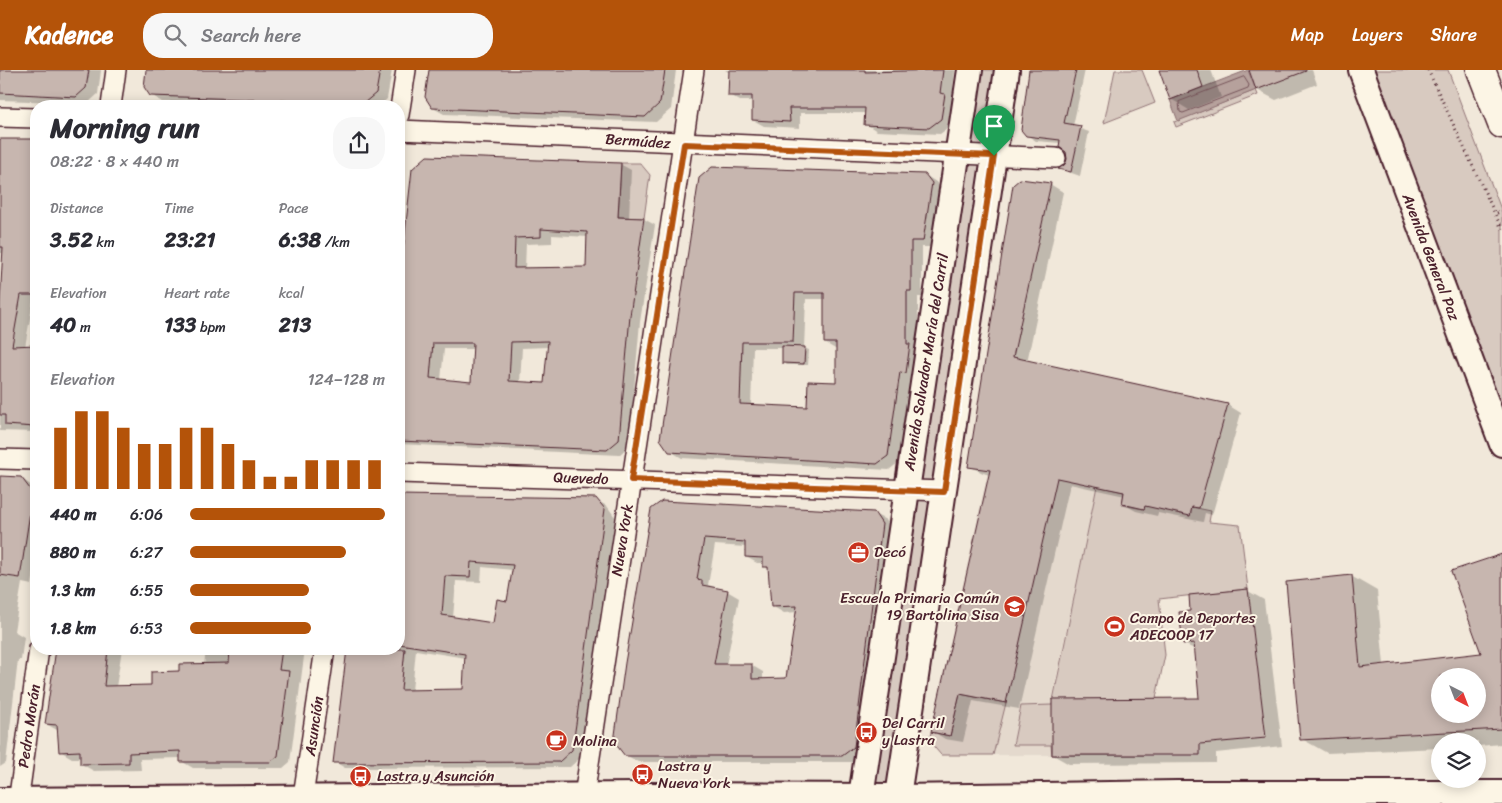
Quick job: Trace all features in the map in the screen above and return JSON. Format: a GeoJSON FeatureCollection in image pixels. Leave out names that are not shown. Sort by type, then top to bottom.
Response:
{"type":"FeatureCollection","features":[{"type":"Feature","properties":{"kind":"highway"},"geometry":{"type":"LineString","coordinates":[[1481,70],[1502,124]]}},
{"type":"Feature","properties":{"kind":"main road"},"geometry":{"type":"LineString","coordinates":[[12,802],[898,800]]}},
{"type":"Feature","properties":{"kind":"street"},"geometry":{"type":"LineString","coordinates":[[112,100],[116,70]]}},
{"type":"Feature","properties":{"kind":"street"},"geometry":{"type":"LineString","coordinates":[[401,100],[406,70]]}},
{"type":"Feature","properties":{"kind":"street","name":"Nueva York"},"geometry":{"type":"LineString","coordinates":[[583,800],[694,70]]}},
{"type":"Feature","properties":{"kind":"street","name":"Avenida Salvador María del Carril"},"geometry":{"type":"LineString","coordinates":[[861,800],[970,70]]}},
{"type":"Feature","properties":{"kind":"street"},"geometry":{"type":"LineString","coordinates":[[1007,70],[898,800],[1487,797]]}},
{"type":"Feature","properties":{"kind":"street","name":"Avenida General Paz"},"geometry":{"type":"LineString","coordinates":[[1360,70],[1502,444]]}},
{"type":"Feature","properties":{"kind":"street"},"geometry":{"type":"LineString","coordinates":[[0,117],[30,118]]}},
{"type":"Feature","properties":{"kind":"street","name":"Bermúdez"},"geometry":{"type":"LineString","coordinates":[[405,130],[630,139],[684,144],[1056,158]]}},
{"type":"Feature","properties":{"kind":"street"},"geometry":{"type":"LineString","coordinates":[[0,459],[30,460]]}},
{"type":"Feature","properties":{"kind":"street","name":"Quevedo"},"geometry":{"type":"LineString","coordinates":[[405,473],[944,492]]}},
{"type":"Feature","properties":{"kind":"street","name":"Pedro Morán"},"geometry":{"type":"LineString","coordinates":[[12,802],[38,655]]}},
{"type":"Feature","properties":{"kind":"street","name":"Asunción"},"geometry":{"type":"LineString","coordinates":[[302,800],[324,655]]}},
{"type":"Feature","properties":{"kind":"path"},"geometry":{"type":"LineString","coordinates":[[1428,70],[1502,229]]}},
{"type":"Feature","properties":{"kind":"path"},"geometry":{"type":"LineString","coordinates":[[1496,213],[1502,211]]}},
{"type":"Feature","properties":{"kind":"shaded area"},"geometry":{"type":"Polygon","coordinates":[[[970,70],[1007,70],[897,803],[860,803],[970,70]]]}},
{"type":"Feature","properties":{"kind":"shaded area"},"geometry":{"type":"Polygon","coordinates":[[[1115,70],[1142,70],[1155,103],[1104,123],[1115,70]]]}},
{"type":"Feature","properties":{"kind":"shaded area"},"geometry":{"type":"Polygon","coordinates":[[[1372,70],[1448,70],[1502,212],[1502,412],[1372,70]]]}},
{"type":"Feature","properties":{"kind":"shaded area"},"geometry":{"type":"Polygon","coordinates":[[[1256,90],[1258,95],[1176,127],[1174,122],[1256,90]]]}},
{"type":"Feature","properties":{"kind":"shaded area"},"geometry":{"type":"Polygon","coordinates":[[[621,163],[640,163],[650,175],[644,218],[618,217],[621,163]]]}},
{"type":"Feature","properties":{"kind":"shaded area","name":"Escuela Primaria Común 19 Bartolina Sisa"},"geometry":{"type":"Polygon","coordinates":[[[1013,357],[1228,404],[1199,508],[1192,507],[1190,516],[1147,497],[1144,509],[1122,504],[1097,486],[1052,699],[1052,755],[941,755],[929,741],[1013,357]]]}},
{"type":"Feature","properties":{"kind":"shaded area","name":"Campo de Deportes ADECOOP 17"},"geometry":{"type":"Polygon","coordinates":[[[1097,486],[1124,492],[1122,505],[1144,509],[1147,497],[1190,516],[1192,507],[1211,511],[1209,522],[1240,525],[1248,589],[1159,599],[1165,655],[1144,755],[1052,755],[1051,745],[1013,745],[1021,706],[1052,705],[1097,486]]]}},
{"type":"Feature","properties":{"kind":"shaded area"},"geometry":{"type":"Polygon","coordinates":[[[960,694],[1006,703],[993,755],[941,755],[929,741],[931,732],[950,736],[960,694]]]}},
{"type":"Feature","properties":{"kind":"water"},"geometry":{"type":"Polygon","coordinates":[[[1248,70],[1256,90],[1178,121],[1170,100],[1248,70]]]}},
{"type":"Feature","properties":{"kind":"building"},"geometry":{"type":"Polygon","coordinates":[[[0,70],[89,70],[86,88],[76,97],[0,93],[0,70]]]}},
{"type":"Feature","properties":{"kind":"building"},"geometry":{"type":"Polygon","coordinates":[[[146,70],[380,70],[376,93],[368,100],[272,100],[150,96],[144,87],[146,70]]]}},
{"type":"Feature","properties":{"kind":"building"},"geometry":{"type":"Polygon","coordinates":[[[429,70],[665,70],[660,103],[645,117],[432,108],[425,97],[429,70]]]}},
{"type":"Feature","properties":{"kind":"building"},"geometry":{"type":"Polygon","coordinates":[[[729,70],[865,70],[865,72],[943,70],[940,93],[945,94],[941,119],[929,128],[864,125],[865,108],[789,108],[790,122],[752,120],[752,96],[728,96],[729,70]]]}},
{"type":"Feature","properties":{"kind":"building"},"geometry":{"type":"Polygon","coordinates":[[[1029,70],[1076,70],[1064,123],[1081,126],[1071,172],[1058,169],[1065,164],[1067,159],[1066,152],[1059,147],[1060,140],[1026,136],[1021,130],[1029,70]]]}},
{"type":"Feature","properties":{"kind":"building"},"geometry":{"type":"Polygon","coordinates":[[[1159,70],[1197,70],[1203,87],[1170,100],[1159,70]]]}},
{"type":"Feature","properties":{"kind":"building"},"geometry":{"type":"Polygon","coordinates":[[[1249,70],[1306,70],[1306,71],[1256,90],[1249,70]]]}},
{"type":"Feature","properties":{"kind":"building"},"geometry":{"type":"Polygon","coordinates":[[[0,139],[30,139],[30,295],[21,295],[12,346],[30,345],[30,427],[5,425],[5,415],[0,415],[0,303],[3,247],[0,247],[0,139]]]}},
{"type":"Feature","properties":{"kind":"building"},"geometry":{"type":"Polygon","coordinates":[[[427,156],[621,163],[618,217],[644,218],[630,316],[619,440],[607,450],[405,441],[405,233],[412,169],[427,156]],[[541,229],[541,237],[515,238],[514,268],[586,267],[587,232],[541,229]],[[548,341],[511,342],[509,381],[544,383],[548,341]],[[433,343],[430,378],[471,382],[473,343],[433,343]]]}},
{"type":"Feature","properties":{"kind":"building"},"geometry":{"type":"Polygon","coordinates":[[[712,167],[925,174],[932,183],[923,241],[911,241],[911,291],[907,291],[907,344],[910,344],[906,373],[900,372],[888,456],[877,464],[669,452],[660,439],[699,178],[712,167]],[[795,293],[793,342],[742,342],[740,404],[807,407],[808,381],[836,382],[836,343],[824,343],[824,293],[795,293]]]}},
{"type":"Feature","properties":{"kind":"building","name":"Escuela Primaria Común 19 Bartolina Sisa"},"geometry":{"type":"Polygon","coordinates":[[[1020,179],[1051,183],[1013,357],[1228,404],[1199,508],[1192,507],[1190,516],[1145,506],[1144,509],[1122,504],[1124,492],[1057,478],[1006,703],[960,694],[950,736],[931,732],[990,470],[968,467],[1013,185],[1020,179]]]}},
{"type":"Feature","properties":{"kind":"building"},"geometry":{"type":"Polygon","coordinates":[[[782,346],[805,347],[804,364],[782,363],[782,346]]]}},
{"type":"Feature","properties":{"kind":"building"},"geometry":{"type":"Polygon","coordinates":[[[0,476],[21,477],[30,489],[30,513],[20,578],[0,575],[0,476]]]}},
{"type":"Feature","properties":{"kind":"building"},"geometry":{"type":"Polygon","coordinates":[[[405,495],[596,498],[605,509],[572,750],[559,762],[333,763],[346,655],[404,655],[401,690],[463,689],[465,654],[405,645],[405,495]],[[471,562],[470,577],[445,576],[442,615],[493,623],[497,599],[507,601],[513,565],[471,562]]]}},
{"type":"Feature","properties":{"kind":"building"},"geometry":{"type":"Polygon","coordinates":[[[662,501],[874,512],[882,524],[854,747],[842,756],[625,756],[614,742],[625,663],[651,509],[662,501]],[[704,539],[697,579],[702,580],[702,585],[728,590],[714,664],[752,664],[752,679],[786,678],[797,606],[771,607],[768,567],[763,567],[763,558],[745,557],[745,542],[704,539]]]}},
{"type":"Feature","properties":{"kind":"building"},"geometry":{"type":"Polygon","coordinates":[[[1502,554],[1502,729],[1300,740],[1286,582],[1352,575],[1360,667],[1481,653],[1451,571],[1502,554]]]}},
{"type":"Feature","properties":{"kind":"building"},"geometry":{"type":"Polygon","coordinates":[[[1248,589],[1266,738],[1200,744],[1200,755],[1052,755],[1052,699],[1199,698],[1194,643],[1183,644],[1179,612],[1190,611],[1189,595],[1248,589]]]}},
{"type":"Feature","properties":{"kind":"building"},"geometry":{"type":"Polygon","coordinates":[[[55,655],[107,655],[104,686],[151,685],[151,672],[179,671],[179,664],[229,663],[230,655],[281,655],[279,670],[289,671],[278,756],[270,762],[180,762],[180,751],[129,753],[129,763],[80,764],[80,751],[59,752],[57,725],[45,724],[55,655]]]}},
{"type":"Feature","properties":{"kind":"place","name":"Decó"},"geometry":{"type":"Point","coordinates":[858,552]}},
{"type":"Feature","properties":{"kind":"place","name":"Escuela Primaria Común 19 Bartolina Sisa"},"geometry":{"type":"Point","coordinates":[1015,607]}},
{"type":"Feature","properties":{"kind":"place","name":"Campo de Deportes ADECOOP 17"},"geometry":{"type":"Point","coordinates":[1114,627]}},
{"type":"Feature","properties":{"kind":"place","name":"Del Carril y Lastra"},"geometry":{"type":"Point","coordinates":[866,732]}},
{"type":"Feature","properties":{"kind":"place","name":"Molina"},"geometry":{"type":"Point","coordinates":[557,741]}},
{"type":"Feature","properties":{"kind":"place","name":"Lastra y Nueva York"},"geometry":{"type":"Point","coordinates":[642,775]}},
{"type":"Feature","properties":{"kind":"place","name":"Lastra y Asunción"},"geometry":{"type":"Point","coordinates":[361,776]}},
{"type":"Feature","properties":{"kind":"route"},"geometry":{"type":"LineString","coordinates":[[684,144],[958,153],[994,156],[944,492],[631,480],[684,144]]}}]}
